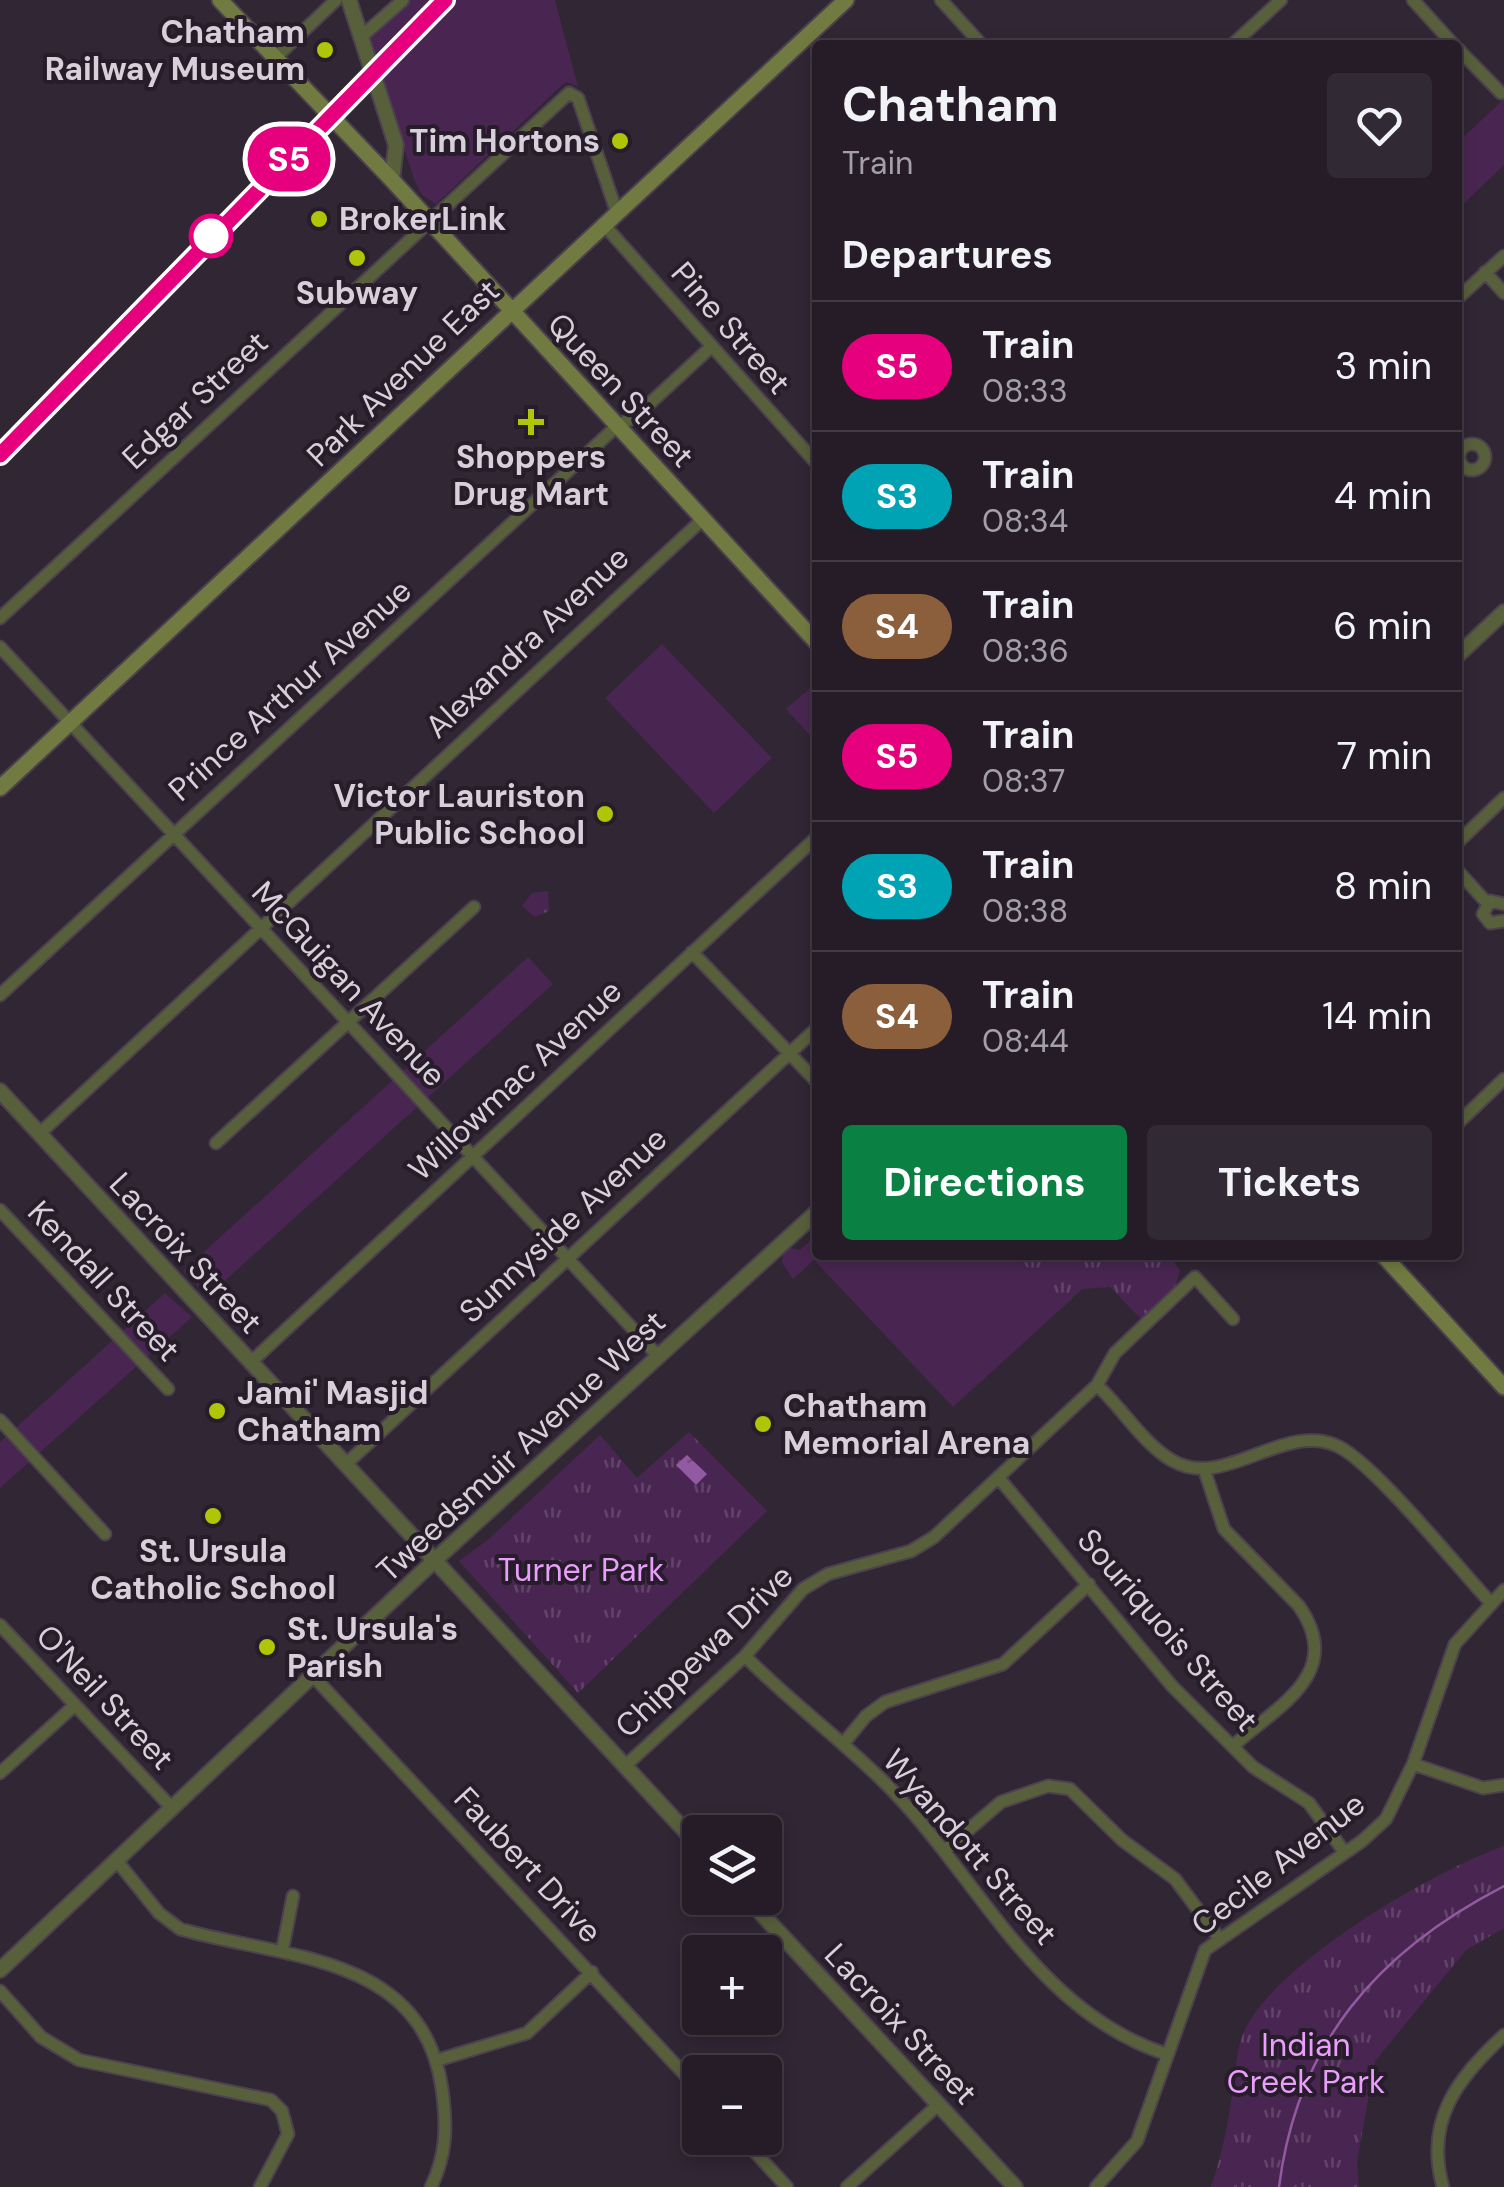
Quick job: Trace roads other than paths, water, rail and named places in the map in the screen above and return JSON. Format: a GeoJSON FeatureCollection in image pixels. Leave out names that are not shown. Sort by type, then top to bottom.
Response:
{"type":"FeatureCollection","features":[{"type":"Feature","properties":{"kind":"main road","name":"Queen Street"},"geometry":{"type":"LineString","coordinates":[[220,0],[392,180],[812,637]]}},
{"type":"Feature","properties":{"kind":"main road","name":"Park Avenue East"},"geometry":{"type":"LineString","coordinates":[[0,788],[508,310],[605,226],[846,0]]}},
{"type":"Feature","properties":{"kind":"main road"},"geometry":{"type":"LineString","coordinates":[[1388,1260],[1504,1387]]}},
{"type":"Feature","properties":{"kind":"street"},"geometry":{"type":"LineString","coordinates":[[275,58],[336,0]]}},
{"type":"Feature","properties":{"kind":"street"},"geometry":{"type":"LineString","coordinates":[[349,0],[396,145],[392,180]]}},
{"type":"Feature","properties":{"kind":"street"},"geometry":{"type":"LineString","coordinates":[[361,36],[403,0]]}},
{"type":"Feature","properties":{"kind":"street"},"geometry":{"type":"LineString","coordinates":[[941,0],[977,40]]}},
{"type":"Feature","properties":{"kind":"street"},"geometry":{"type":"LineString","coordinates":[[1237,40],[1281,0]]}},
{"type":"Feature","properties":{"kind":"street"},"geometry":{"type":"LineString","coordinates":[[1413,0],[1449,40]]}},
{"type":"Feature","properties":{"kind":"street"},"geometry":{"type":"LineString","coordinates":[[1462,54],[1502,93]]}},
{"type":"Feature","properties":{"kind":"street","name":"Edgar Street"},"geometry":{"type":"LineString","coordinates":[[0,618],[569,93],[578,98],[617,213]]}},
{"type":"Feature","properties":{"kind":"street","name":"Pine Street"},"geometry":{"type":"LineString","coordinates":[[605,226],[812,457]]}},
{"type":"Feature","properties":{"kind":"street"},"geometry":{"type":"LineString","coordinates":[[1462,294],[1504,256]]}},
{"type":"Feature","properties":{"kind":"street"},"geometry":{"type":"LineString","coordinates":[[1485,272],[1504,293]]}},
{"type":"Feature","properties":{"kind":"street","name":"Prince Arthur Avenue"},"geometry":{"type":"LineString","coordinates":[[0,995],[618,425],[634,418],[711,347]]}},
{"type":"Feature","properties":{"kind":"street","name":"Alexandra Avenue"},"geometry":{"type":"LineString","coordinates":[[38,1134],[703,519]]}},
{"type":"Feature","properties":{"kind":"street"},"geometry":{"type":"LineString","coordinates":[[1462,651],[1504,612]]}},
{"type":"Feature","properties":{"kind":"street","name":"McGuigan Avenue"},"geometry":{"type":"LineString","coordinates":[[0,647],[171,836],[262,926],[659,1357]]}},
{"type":"Feature","properties":{"kind":"street"},"geometry":{"type":"LineString","coordinates":[[1462,838],[1504,798]]}},
{"type":"Feature","properties":{"kind":"street","name":"Willowmac Avenue"},"geometry":{"type":"LineString","coordinates":[[250,1363],[812,842]]}},
{"type":"Feature","properties":{"kind":"street"},"geometry":{"type":"LineString","coordinates":[[1462,875],[1487,903]]}},
{"type":"Feature","properties":{"kind":"street"},"geometry":{"type":"LineString","coordinates":[[1504,904],[1494,900],[1487,903],[1482,914],[1494,925],[1504,920]]}},
{"type":"Feature","properties":{"kind":"street"},"geometry":{"type":"LineString","coordinates":[[216,1144],[474,907]]}},
{"type":"Feature","properties":{"kind":"street"},"geometry":{"type":"LineString","coordinates":[[692,952],[812,1077]]}},
{"type":"Feature","properties":{"kind":"street","name":"Sunnyside Avenue"},"geometry":{"type":"LineString","coordinates":[[346,1464],[812,1033]]}},
{"type":"Feature","properties":{"kind":"street"},"geometry":{"type":"LineString","coordinates":[[1462,1119],[1504,1080]]}},
{"type":"Feature","properties":{"kind":"street","name":"Lacroix Street"},"geometry":{"type":"LineString","coordinates":[[0,1091],[682,1828]]}},
{"type":"Feature","properties":{"kind":"street","name":"Kendall Street"},"geometry":{"type":"LineString","coordinates":[[0,1210],[168,1389]]}},
{"type":"Feature","properties":{"kind":"street","name":"Tweedsmuir Avenue West"},"geometry":{"type":"LineString","coordinates":[[0,1970],[170,1806],[314,1678],[436,1558],[812,1217]]}},
{"type":"Feature","properties":{"kind":"street","name":"Chippewa Drive"},"geometry":{"type":"LineString","coordinates":[[625,1766],[745,1656],[776,1615],[812,1583],[923,1544],[1098,1386],[1115,1353],[1194,1277],[1233,1318]]}},
{"type":"Feature","properties":{"kind":"street"},"geometry":{"type":"LineString","coordinates":[[1098,1386],[1166,1456],[1204,1470],[1298,1441],[1340,1447],[1356,1457],[1490,1602]]}},
{"type":"Feature","properties":{"kind":"street"},"geometry":{"type":"LineString","coordinates":[[0,1420],[105,1534]]}},
{"type":"Feature","properties":{"kind":"street"},"geometry":{"type":"LineString","coordinates":[[1204,1470],[1224,1529],[1299,1606],[1309,1620],[1316,1648],[1304,1684],[1233,1746]]}},
{"type":"Feature","properties":{"kind":"street","name":"Souriquois Street"},"geometry":{"type":"LineString","coordinates":[[998,1477],[1172,1686],[1254,1767],[1310,1803],[1345,1853]]}},
{"type":"Feature","properties":{"kind":"street"},"geometry":{"type":"LineString","coordinates":[[843,1744],[866,1716],[885,1702],[1003,1664],[1089,1584]]}},
{"type":"Feature","properties":{"kind":"street","name":"Cecile Avenue"},"geometry":{"type":"LineString","coordinates":[[1096,2187],[1133,2149],[1200,1960],[1218,1938],[1345,1853],[1386,1819],[1413,1764],[1455,1644],[1504,1590]]}},
{"type":"Feature","properties":{"kind":"street","name":"O'Neil Street"},"geometry":{"type":"LineString","coordinates":[[0,1625],[170,1806]]}},
{"type":"Feature","properties":{"kind":"street","name":"Wyandott Street"},"geometry":{"type":"LineString","coordinates":[[745,1656],[843,1744],[945,1850],[1014,1942],[1073,2005],[1114,2033],[1166,2054]]}},
{"type":"Feature","properties":{"kind":"street","name":"Faubert Drive"},"geometry":{"type":"LineString","coordinates":[[314,1678],[682,2071]]}},
{"type":"Feature","properties":{"kind":"street"},"geometry":{"type":"LineString","coordinates":[[0,1774],[75,1705]]}},
{"type":"Feature","properties":{"kind":"street"},"geometry":{"type":"LineString","coordinates":[[1413,1764],[1483,1788],[1504,1785]]}},
{"type":"Feature","properties":{"kind":"street"},"geometry":{"type":"LineString","coordinates":[[945,1850],[1001,1802],[1048,1786],[1070,1788],[1122,1840],[1174,1879],[1218,1938]]}},
{"type":"Feature","properties":{"kind":"street"},"geometry":{"type":"LineString","coordinates":[[117,1861],[159,1912],[180,1929],[368,1977],[413,2017],[438,2060],[448,2131],[431,2187]]}},
{"type":"Feature","properties":{"kind":"street"},"geometry":{"type":"LineString","coordinates":[[282,1952],[292,1896]]}},
{"type":"Feature","properties":{"kind":"street","name":"Lacroix Street"},"geometry":{"type":"LineString","coordinates":[[763,1915],[1015,2187]]}},
{"type":"Feature","properties":{"kind":"street"},"geometry":{"type":"LineString","coordinates":[[438,2060],[527,2033],[592,1972]]}},
{"type":"Feature","properties":{"kind":"street"},"geometry":{"type":"LineString","coordinates":[[0,1990],[42,2037],[79,2060],[271,2100],[282,2111],[288,2134],[260,2187]]}},
{"type":"Feature","properties":{"kind":"street"},"geometry":{"type":"LineString","coordinates":[[1443,2187],[1437,2148],[1447,2102],[1468,2068],[1504,2035]]}},
{"type":"Feature","properties":{"kind":"street"},"geometry":{"type":"LineString","coordinates":[[847,2187],[938,2104]]}},
{"type":"Feature","properties":{"kind":"street"},"geometry":{"type":"LineString","coordinates":[[758,2155],[787,2187]]}},
{"type":"Feature","properties":{"kind":"water"},"geometry":{"type":"Polygon","coordinates":[[[687,1455],[707,1474],[696,1485],[676,1465],[687,1455]]]}},
{"type":"Feature","properties":{"kind":"waterway"},"geometry":{"type":"LineString","coordinates":[[1279,2187],[1289,2135],[1304,2088],[1351,2007],[1418,1940],[1504,1886]]}},
{"type":"Feature","properties":{"kind":"railway"},"geometry":{"type":"LineString","coordinates":[[0,455],[445,0]]}},
{"type":"Feature","properties":{"kind":"train","name":"S5"},"geometry":{"type":"LineString","coordinates":[[0,455],[445,0]]}},
{"type":"Feature","properties":{"kind":"place","name":"Chatham Railway Museum"},"geometry":{"type":"Point","coordinates":[325,50]}},
{"type":"Feature","properties":{"kind":"place","name":"Tim Hortons"},"geometry":{"type":"Point","coordinates":[620,141]}},
{"type":"Feature","properties":{"kind":"place","name":"BrokerLink"},"geometry":{"type":"Point","coordinates":[319,219]}},
{"type":"Feature","properties":{"kind":"place","name":"Subway"},"geometry":{"type":"Point","coordinates":[357,258]}},
{"type":"Feature","properties":{"kind":"place","name":"Shoppers Drug Mart"},"geometry":{"type":"Point","coordinates":[531,422]}},
{"type":"Feature","properties":{"kind":"place","name":"Victor Lauriston Public School"},"geometry":{"type":"Point","coordinates":[605,814]}},
{"type":"Feature","properties":{"kind":"place","name":"Jami' Masjid Chatham"},"geometry":{"type":"Point","coordinates":[217,1411]}},
{"type":"Feature","properties":{"kind":"place","name":"Chatham Memorial Arena"},"geometry":{"type":"Point","coordinates":[763,1424]}},
{"type":"Feature","properties":{"kind":"place","name":"St. Ursula Catholic School"},"geometry":{"type":"Point","coordinates":[213,1516]}},
{"type":"Feature","properties":{"kind":"place","name":"St. Ursula's Parish"},"geometry":{"type":"Point","coordinates":[267,1647]}},
{"type":"Feature","properties":{"kind":"park label","name":"Turner Park"},"geometry":{"type":"Point","coordinates":[581,1570]}},
{"type":"Feature","properties":{"kind":"park label","name":"Indian Creek Park"},"geometry":{"type":"Point","coordinates":[1306,2064]}}]}
